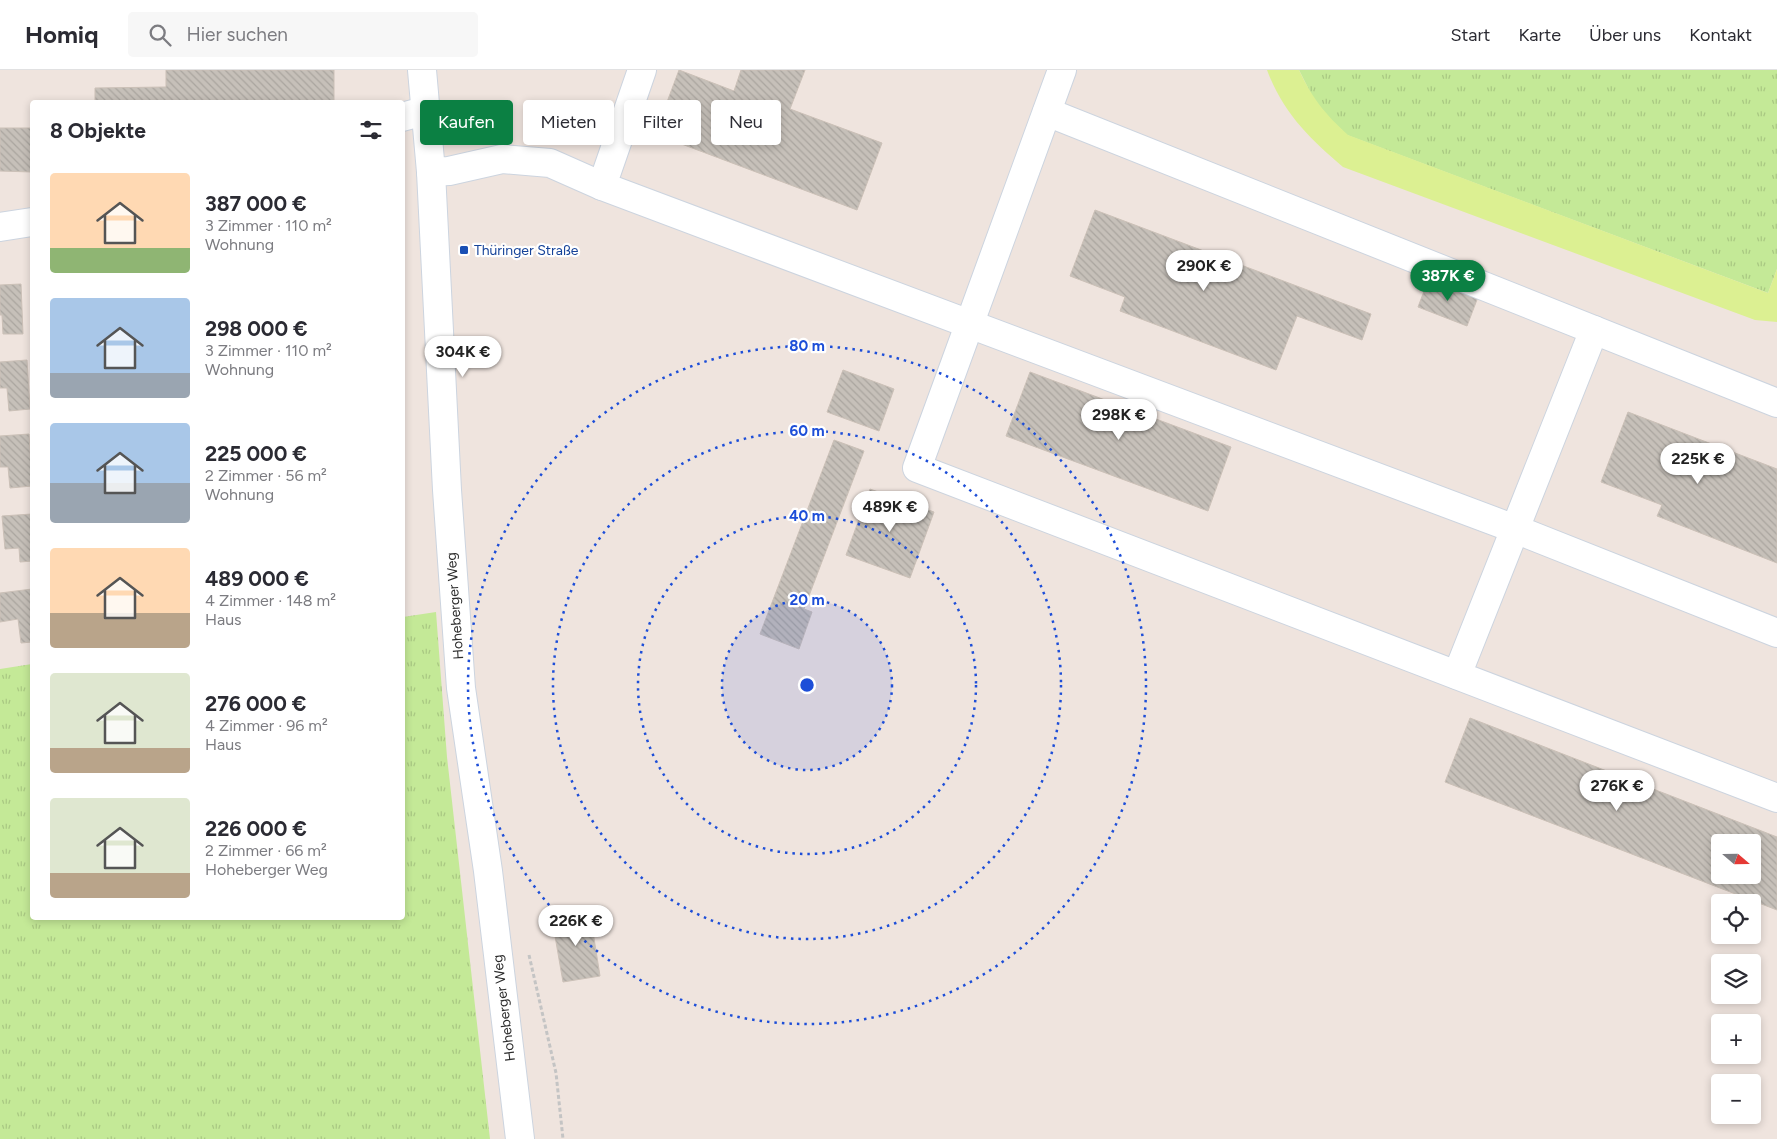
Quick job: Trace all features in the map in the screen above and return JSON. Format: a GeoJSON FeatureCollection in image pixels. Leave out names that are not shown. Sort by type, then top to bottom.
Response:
{"type":"FeatureCollection","features":[{"type":"Feature","properties":{"kind":"street","name":"Hoheberger Weg"},"geometry":{"type":"LineString","coordinates":[[422,70],[414,114],[431,172],[447,490],[461,688],[488,871],[520,1139]]}},
{"type":"Feature","properties":{"kind":"street"},"geometry":{"type":"LineString","coordinates":[[602,186],[642,70]]}},
{"type":"Feature","properties":{"kind":"street"},"geometry":{"type":"LineString","coordinates":[[1062,70],[917,468],[1777,798]]}},
{"type":"Feature","properties":{"kind":"street"},"geometry":{"type":"LineString","coordinates":[[1047,112],[1777,403]]}},
{"type":"Feature","properties":{"kind":"street"},"geometry":{"type":"LineString","coordinates":[[431,172],[449,171],[502,159],[550,163],[602,186],[1515,529],[1777,633]]}},
{"type":"Feature","properties":{"kind":"street"},"geometry":{"type":"LineString","coordinates":[[0,227],[30,222]]}},
{"type":"Feature","properties":{"kind":"street"},"geometry":{"type":"LineString","coordinates":[[1457,675],[1594,330]]}},
{"type":"Feature","properties":{"kind":"path"},"geometry":{"type":"LineString","coordinates":[[528,951],[556,1073],[563,1139]]}},
{"type":"Feature","properties":{"kind":"green space"},"geometry":{"type":"Polygon","coordinates":[[[1267,70],[1299,70],[1320,105],[1348,135],[1768,293],[1777,269],[1777,322],[1755,320],[1343,167],[1319,146],[1289,112],[1267,70]]]}},
{"type":"Feature","properties":{"kind":"green space"},"geometry":{"type":"Polygon","coordinates":[[[1299,70],[1777,70],[1777,269],[1768,293],[1347,135],[1330,119],[1313,98],[1299,70]]]}},
{"type":"Feature","properties":{"kind":"green space"},"geometry":{"type":"Polygon","coordinates":[[[436,612],[447,757],[490,1139],[0,1139],[0,669],[30,664],[30,920],[405,920],[405,617],[436,612]]]}},
{"type":"Feature","properties":{"kind":"building"},"geometry":{"type":"Polygon","coordinates":[[[166,70],[334,70],[334,100],[95,100],[95,88],[166,87],[166,70]]]}},
{"type":"Feature","properties":{"kind":"building"},"geometry":{"type":"Polygon","coordinates":[[[679,70],[734,91],[741,70],[805,70],[790,109],[882,143],[857,210],[684,145],[701,145],[701,100],[668,100],[679,70]]]}},
{"type":"Feature","properties":{"kind":"building"},"geometry":{"type":"Polygon","coordinates":[[[0,128],[30,128],[30,172],[0,171],[0,128]]]}},
{"type":"Feature","properties":{"kind":"building"},"geometry":{"type":"Polygon","coordinates":[[[1095,210],[1371,314],[1362,340],[1297,316],[1276,370],[1120,311],[1125,297],[1070,276],[1095,210]]]}},
{"type":"Feature","properties":{"kind":"building"},"geometry":{"type":"Polygon","coordinates":[[[1429,278],[1478,297],[1467,326],[1418,307],[1429,278]]]}},
{"type":"Feature","properties":{"kind":"building"},"geometry":{"type":"Polygon","coordinates":[[[21,284],[23,334],[3,334],[2,315],[0,315],[0,285],[21,284]]]}},
{"type":"Feature","properties":{"kind":"building"},"geometry":{"type":"Polygon","coordinates":[[[27,360],[30,409],[9,411],[7,388],[0,388],[0,362],[27,360]]]}},
{"type":"Feature","properties":{"kind":"building"},"geometry":{"type":"Polygon","coordinates":[[[843,370],[894,389],[879,431],[827,412],[843,370]]]}},
{"type":"Feature","properties":{"kind":"building"},"geometry":{"type":"Polygon","coordinates":[[[1030,372],[1231,447],[1208,511],[1006,436],[1030,372]]]}},
{"type":"Feature","properties":{"kind":"building"},"geometry":{"type":"Polygon","coordinates":[[[1628,412],[1777,469],[1777,563],[1657,516],[1662,505],[1601,482],[1628,412]]]}},
{"type":"Feature","properties":{"kind":"building"},"geometry":{"type":"Polygon","coordinates":[[[29,434],[30,486],[10,488],[8,467],[0,467],[0,436],[29,434]]]}},
{"type":"Feature","properties":{"kind":"building"},"geometry":{"type":"Polygon","coordinates":[[[834,440],[864,451],[804,609],[812,612],[799,649],[760,634],[834,440]]]}},
{"type":"Feature","properties":{"kind":"building"},"geometry":{"type":"Polygon","coordinates":[[[870,489],[934,512],[910,578],[846,555],[870,489]]]}},
{"type":"Feature","properties":{"kind":"building"},"geometry":{"type":"Polygon","coordinates":[[[30,514],[30,561],[20,562],[19,548],[5,549],[2,516],[30,514]]]}},
{"type":"Feature","properties":{"kind":"building"},"geometry":{"type":"Polygon","coordinates":[[[30,589],[30,642],[21,643],[18,619],[0,622],[0,593],[30,589]]]}},
{"type":"Feature","properties":{"kind":"building"},"geometry":{"type":"Polygon","coordinates":[[[1470,718],[1777,837],[1777,910],[1761,904],[1761,894],[1736,894],[1445,782],[1470,718]]]}},
{"type":"Feature","properties":{"kind":"building"},"geometry":{"type":"Polygon","coordinates":[[[590,913],[600,976],[563,982],[552,919],[590,913]]]}},
{"type":"Feature","properties":{"kind":"place","name":"Thüringer Straße"},"geometry":{"type":"Point","coordinates":[464,250]}}]}
